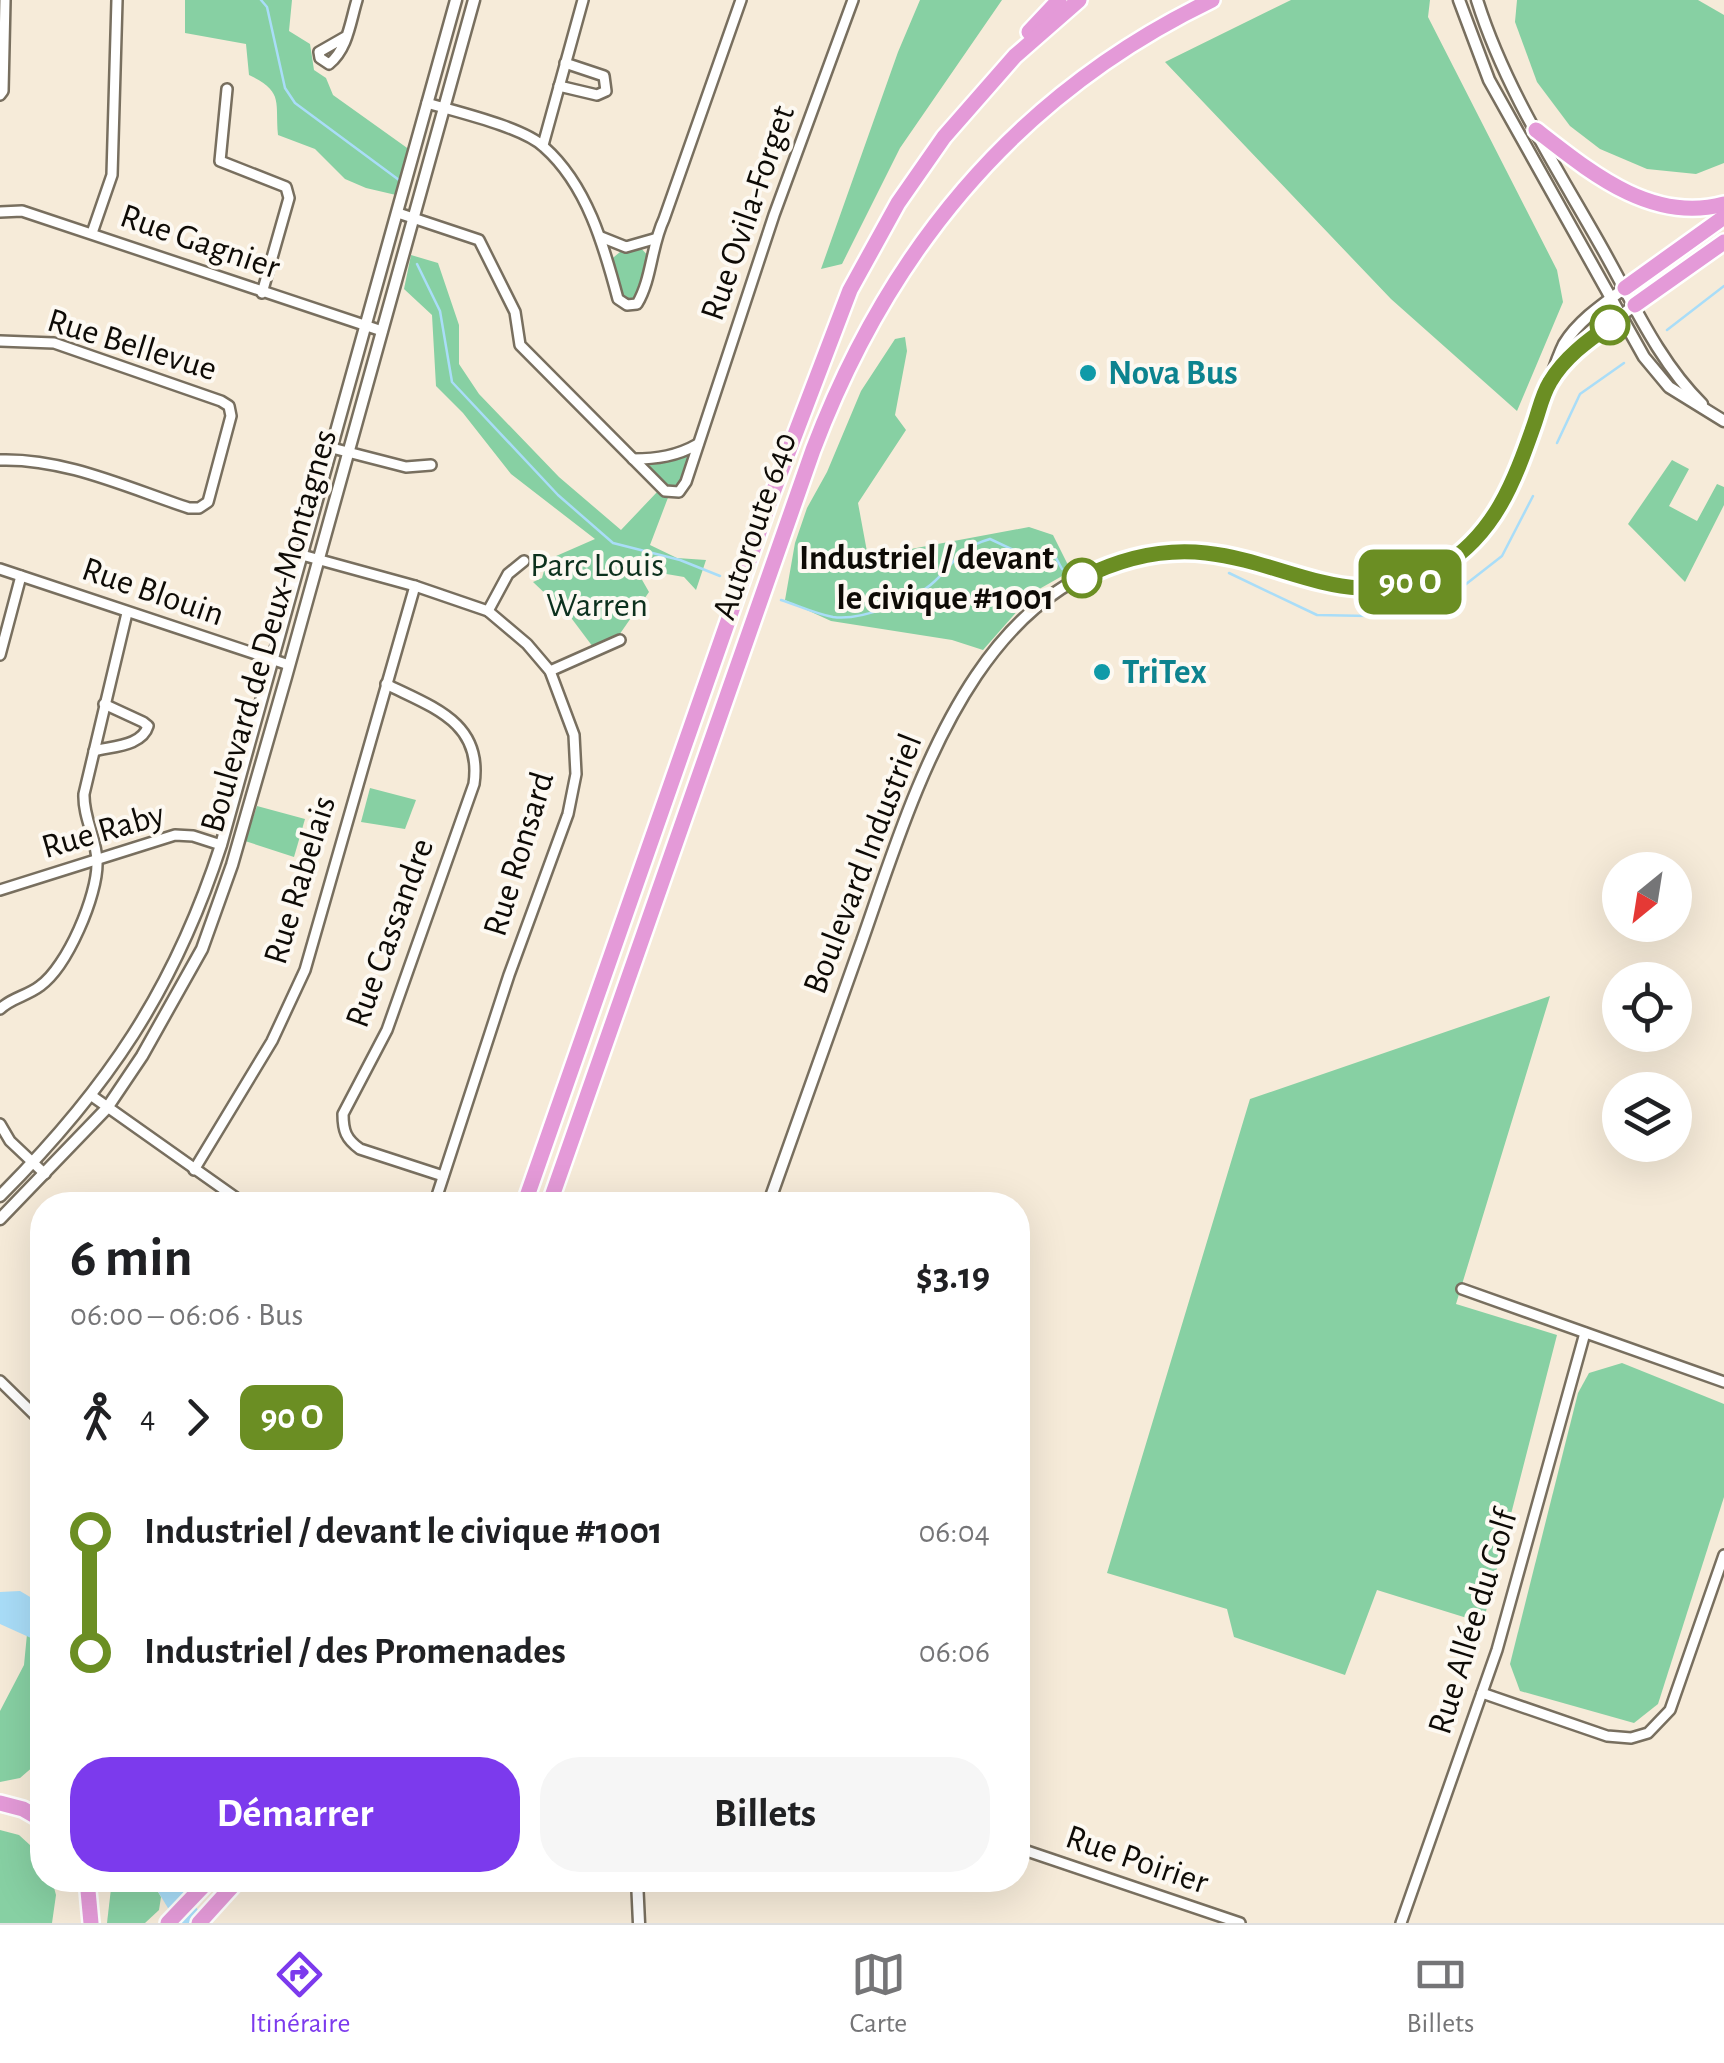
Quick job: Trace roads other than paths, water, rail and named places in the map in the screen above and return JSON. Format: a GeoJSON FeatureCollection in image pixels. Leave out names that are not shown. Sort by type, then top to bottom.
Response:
{"type":"FeatureCollection","features":[{"type":"Feature","properties":{"kind":"highway","name":"Autoroute 640"},"geometry":{"type":"LineString","coordinates":[[529,1192],[837,318],[861,267],[929,156],[1060,5],[1080,0]]}},
{"type":"Feature","properties":{"kind":"highway","name":"Autoroute 640"},"geometry":{"type":"LineString","coordinates":[[554,1192],[813,450],[850,361],[900,271],[964,187],[1034,117],[1110,59],[1212,0]]}},
{"type":"Feature","properties":{"kind":"highway"},"geometry":{"type":"LineString","coordinates":[[1536,130],[1594,175],[1634,196],[1680,206],[1724,204]]}},
{"type":"Feature","properties":{"kind":"highway"},"geometry":{"type":"LineString","coordinates":[[1624,288],[1724,217]]}},
{"type":"Feature","properties":{"kind":"highway"},"geometry":{"type":"LineString","coordinates":[[1635,306],[1724,242]]}},
{"type":"Feature","properties":{"kind":"highway"},"geometry":{"type":"LineString","coordinates":[[0,1803],[30,1814]]}},
{"type":"Feature","properties":{"kind":"highway"},"geometry":{"type":"LineString","coordinates":[[88,1892],[90,1923]]}},
{"type":"Feature","properties":{"kind":"highway"},"geometry":{"type":"LineString","coordinates":[[173,1918],[198,1892]]}},
{"type":"Feature","properties":{"kind":"highway"},"geometry":{"type":"LineString","coordinates":[[203,1919],[227,1892]]}},
{"type":"Feature","properties":{"kind":"street"},"geometry":{"type":"LineString","coordinates":[[0,95],[6,0]]}},
{"type":"Feature","properties":{"kind":"street"},"geometry":{"type":"LineString","coordinates":[[92,233],[112,175],[117,0]]}},
{"type":"Feature","properties":{"kind":"street"},"geometry":{"type":"LineString","coordinates":[[347,36],[357,0]]}},
{"type":"Feature","properties":{"kind":"street","name":"Boulevard de Deux-Montagnes"},"geometry":{"type":"LineString","coordinates":[[0,1196],[92,1096],[128,1047],[169,975],[202,902],[456,0]]}},
{"type":"Feature","properties":{"kind":"street","name":"Boulevard de Deux-Montagnes"},"geometry":{"type":"LineString","coordinates":[[0,1218],[106,1108],[142,1056],[202,949],[232,865],[474,0]]}},
{"type":"Feature","properties":{"kind":"street"},"geometry":{"type":"LineString","coordinates":[[543,145],[583,0]]}},
{"type":"Feature","properties":{"kind":"street"},"geometry":{"type":"LineString","coordinates":[[428,103],[543,145],[572,181],[601,237],[618,299],[627,306],[637,304],[654,239],[740,0]]}},
{"type":"Feature","properties":{"kind":"street","name":"Rue Ovila-Forget"},"geometry":{"type":"LineString","coordinates":[[398,212],[479,240],[516,312],[520,345],[665,491],[679,492],[686,482],[774,215],[853,0]]}},
{"type":"Feature","properties":{"kind":"street"},"geometry":{"type":"LineString","coordinates":[[1458,0],[1489,80],[1644,357],[1665,383],[1719,418]]}},
{"type":"Feature","properties":{"kind":"street"},"geometry":{"type":"LineString","coordinates":[[1477,0],[1504,69],[1624,288],[1682,381],[1719,418]]}},
{"type":"Feature","properties":{"kind":"street"},"geometry":{"type":"LineString","coordinates":[[559,86],[597,95],[608,86],[604,76],[597,72],[565,63]]}},
{"type":"Feature","properties":{"kind":"street"},"geometry":{"type":"LineString","coordinates":[[227,90],[220,162],[286,187],[289,198],[262,293]]}},
{"type":"Feature","properties":{"kind":"street","name":"Rue Gagnier"},"geometry":{"type":"LineString","coordinates":[[0,212],[22,211],[382,331]]}},
{"type":"Feature","properties":{"kind":"street"},"geometry":{"type":"LineString","coordinates":[[601,237],[626,247],[654,239]]}},
{"type":"Feature","properties":{"kind":"street","name":"Boulevard Industriel"},"geometry":{"type":"LineString","coordinates":[[773,1192],[922,772],[961,698],[1010,634],[1046,600],[1075,581],[1107,566],[1152,554],[1216,554],[1311,582],[1355,588],[1388,587],[1426,575],[1472,544],[1498,510],[1515,477],[1567,340],[1624,288]]}},
{"type":"Feature","properties":{"kind":"street","name":"Boulevard Industriel"},"geometry":{"type":"LineString","coordinates":[[1549,384],[1580,346],[1635,306]]}},
{"type":"Feature","properties":{"kind":"street","name":"Rue Bellevue"},"geometry":{"type":"LineString","coordinates":[[0,341],[54,343],[221,401],[229,406],[231,416],[208,502],[199,508],[54,463],[0,460]]}},
{"type":"Feature","properties":{"kind":"street"},"geometry":{"type":"LineString","coordinates":[[633,459],[654,460],[698,444]]}},
{"type":"Feature","properties":{"kind":"street"},"geometry":{"type":"LineString","coordinates":[[332,448],[406,468],[431,465]]}},
{"type":"Feature","properties":{"kind":"street","name":"Rue Ronsard"},"geometry":{"type":"LineString","coordinates":[[302,555],[488,611],[527,644],[550,672],[574,734],[576,774],[568,814],[509,975],[438,1192]]}},
{"type":"Feature","properties":{"kind":"street"},"geometry":{"type":"LineString","coordinates":[[488,611],[508,574],[524,561]]}},
{"type":"Feature","properties":{"kind":"street","name":"Rue Blouin"},"geometry":{"type":"LineString","coordinates":[[0,569],[289,665]]}},
{"type":"Feature","properties":{"kind":"street"},"geometry":{"type":"LineString","coordinates":[[0,655],[21,576]]}},
{"type":"Feature","properties":{"kind":"street","name":"Rue Rabelais"},"geometry":{"type":"LineString","coordinates":[[194,1170],[272,1041],[305,970],[415,586]]}},
{"type":"Feature","properties":{"kind":"street"},"geometry":{"type":"LineString","coordinates":[[0,1010],[41,986],[56,968],[92,903],[97,858],[84,808],[127,613]]}},
{"type":"Feature","properties":{"kind":"street"},"geometry":{"type":"LineString","coordinates":[[550,672],[620,640]]}},
{"type":"Feature","properties":{"kind":"street","name":"Rue Cassandre"},"geometry":{"type":"LineString","coordinates":[[386,684],[445,713],[474,749],[476,767],[474,784],[387,1030],[343,1114],[343,1128],[349,1141],[360,1149],[443,1176]]}},
{"type":"Feature","properties":{"kind":"street"},"geometry":{"type":"LineString","coordinates":[[94,751],[141,739],[147,732],[148,726],[142,722],[104,704]]}},
{"type":"Feature","properties":{"kind":"street","name":"Rue Raby"},"geometry":{"type":"LineString","coordinates":[[0,890],[176,836],[193,836],[221,845]]}},
{"type":"Feature","properties":{"kind":"street"},"geometry":{"type":"LineString","coordinates":[[92,1096],[227,1192]]}},
{"type":"Feature","properties":{"kind":"street"},"geometry":{"type":"LineString","coordinates":[[0,1124],[10,1140],[44,1174]]}},
{"type":"Feature","properties":{"kind":"street"},"geometry":{"type":"LineString","coordinates":[[1462,1289],[1724,1382]]}},
{"type":"Feature","properties":{"kind":"street","name":"Rue Allée du Golf"},"geometry":{"type":"LineString","coordinates":[[1402,1923],[1482,1694],[1585,1333]]}},
{"type":"Feature","properties":{"kind":"street"},"geometry":{"type":"LineString","coordinates":[[0,1381],[30,1410]]}},
{"type":"Feature","properties":{"kind":"street"},"geometry":{"type":"LineString","coordinates":[[1482,1694],[1607,1736],[1631,1738],[1648,1733],[1670,1710],[1724,1555]]}},
{"type":"Feature","properties":{"kind":"street","name":"Rue Poirier"},"geometry":{"type":"LineString","coordinates":[[1030,1852],[1240,1923]]}},
{"type":"Feature","properties":{"kind":"street"},"geometry":{"type":"LineString","coordinates":[[637,1892],[639,1923]]}},
{"type":"Feature","properties":{"kind":"water"},"geometry":{"type":"Polygon","coordinates":[[[20,1591],[30,1597],[30,1638],[0,1624],[0,1592],[20,1591]]]}},
{"type":"Feature","properties":{"kind":"water"},"geometry":{"type":"Polygon","coordinates":[[[158,1892],[185,1892],[207,1923],[177,1923],[158,1892]]]}},
{"type":"Feature","properties":{"kind":"waterway"},"geometry":{"type":"LineString","coordinates":[[261,0],[267,7],[285,88],[295,103],[399,180]]}},
{"type":"Feature","properties":{"kind":"waterway"},"geometry":{"type":"LineString","coordinates":[[417,264],[440,311],[452,382],[558,495],[613,543],[680,560],[720,576]]}},
{"type":"Feature","properties":{"kind":"waterway"},"geometry":{"type":"LineString","coordinates":[[1667,330],[1724,286]]}},
{"type":"Feature","properties":{"kind":"waterway"},"geometry":{"type":"LineString","coordinates":[[1557,443],[1580,394],[1624,363]]}},
{"type":"Feature","properties":{"kind":"waterway"},"geometry":{"type":"LineString","coordinates":[[1229,573],[1317,615],[1369,616],[1414,609],[1461,588],[1502,556],[1533,496]]}},
{"type":"Feature","properties":{"kind":"waterway"},"geometry":{"type":"LineString","coordinates":[[781,600],[833,617],[872,612],[926,588],[965,551],[990,539],[1020,553],[1032,567],[1055,556],[1062,569]]}},
{"type":"Feature","properties":{"kind":"place","name":"Nova Bus"},"geometry":{"type":"Point","coordinates":[1088,373]}},
{"type":"Feature","properties":{"kind":"place","name":"Industriel / devant le civique #1001"},"geometry":{"type":"Point","coordinates":[1082,578]}},
{"type":"Feature","properties":{"kind":"place","name":"TriTex"},"geometry":{"type":"Point","coordinates":[1102,672]}},
{"type":"Feature","properties":{"kind":"park label","name":"Parc Louis Warren"},"geometry":{"type":"Point","coordinates":[597,585]}}]}
